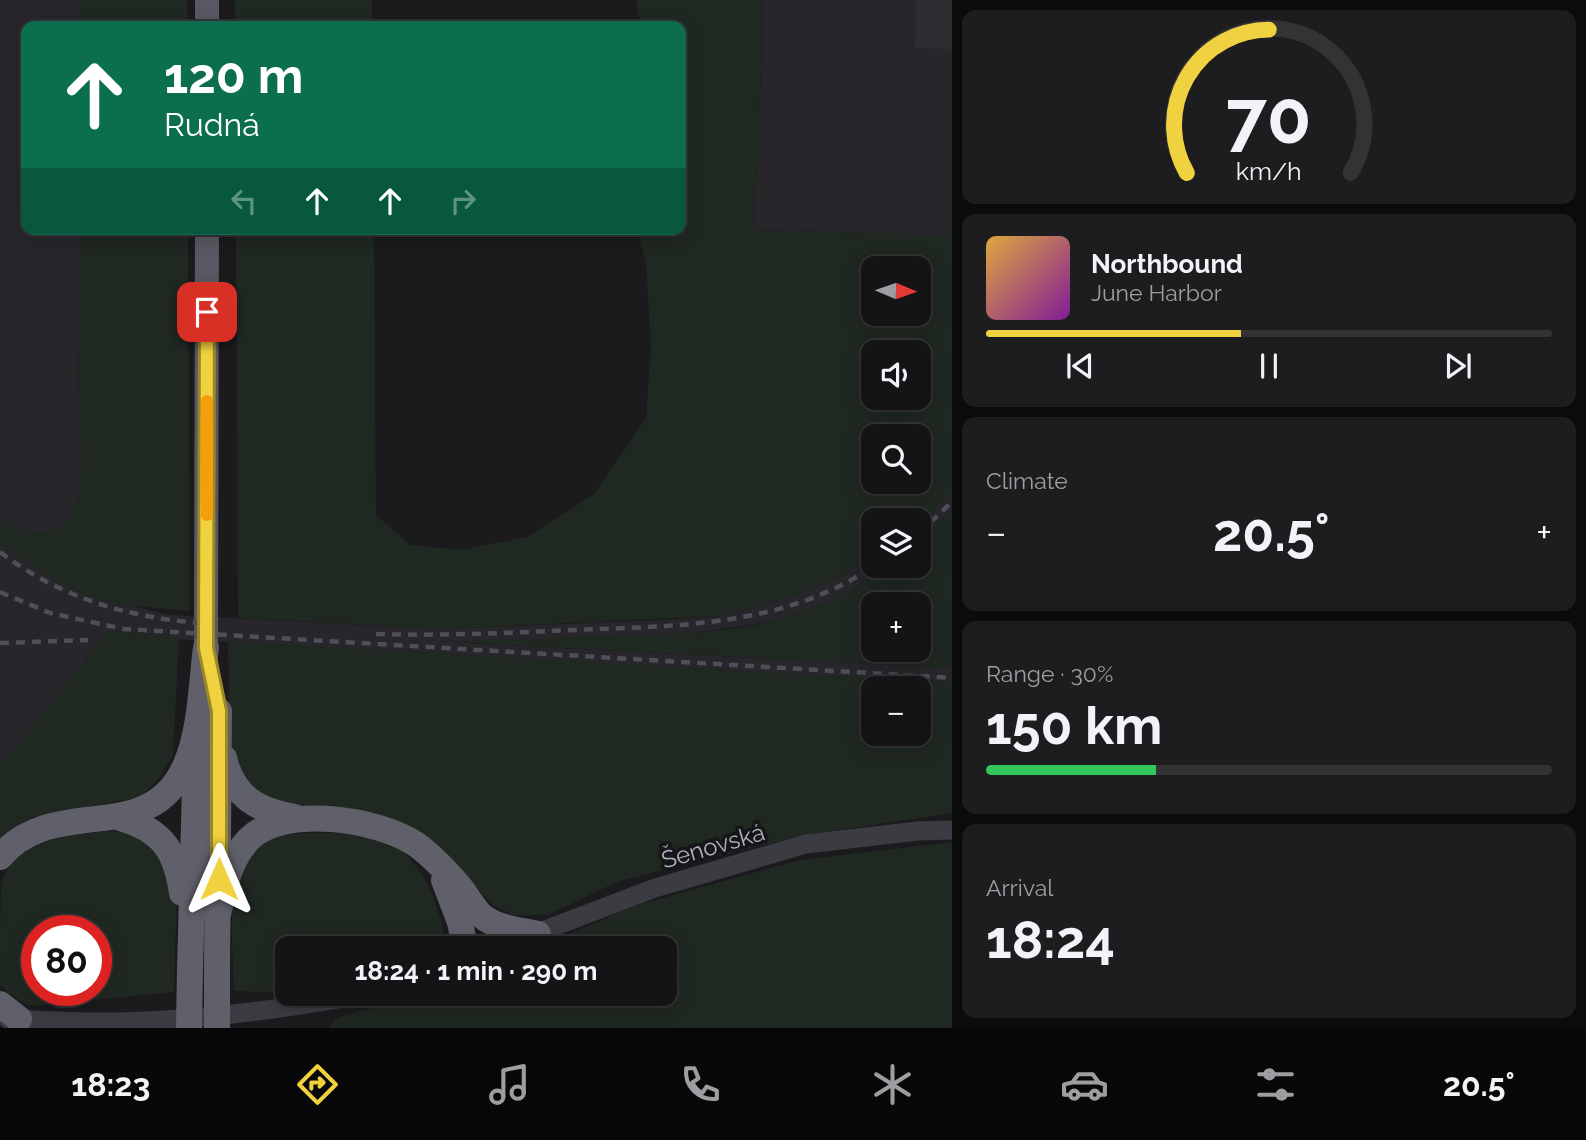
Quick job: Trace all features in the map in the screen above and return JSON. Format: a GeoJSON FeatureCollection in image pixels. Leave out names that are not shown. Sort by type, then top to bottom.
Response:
{"type":"FeatureCollection","features":[{"type":"Feature","properties":{"kind":"highway"},"geometry":{"type":"LineString","coordinates":[[206,648],[217,918],[217,1028]]}},
{"type":"Feature","properties":{"kind":"highway"},"geometry":{"type":"LineString","coordinates":[[0,857],[9,846],[42,827],[61,822],[120,818],[153,804],[174,786],[208,712]]}},
{"type":"Feature","properties":{"kind":"highway"},"geometry":{"type":"LineString","coordinates":[[208,712],[230,779],[243,797],[266,811],[314,820],[375,825],[416,845],[436,862],[481,915],[494,923],[538,934]]}},
{"type":"Feature","properties":{"kind":"highway"},"geometry":{"type":"LineString","coordinates":[[189,1028],[190,966],[208,712]]}},
{"type":"Feature","properties":{"kind":"highway"},"geometry":{"type":"LineString","coordinates":[[120,818],[154,833],[175,858],[182,895],[181,948],[190,966]]}},
{"type":"Feature","properties":{"kind":"highway"},"geometry":{"type":"LineString","coordinates":[[217,918],[233,860],[248,841],[268,827],[291,821],[314,820]]}},
{"type":"Feature","properties":{"kind":"highway"},"geometry":{"type":"LineString","coordinates":[[436,862],[456,909],[463,936]]}},
{"type":"Feature","properties":{"kind":"highway"},"geometry":{"type":"LineString","coordinates":[[481,915],[482,936]]}},
{"type":"Feature","properties":{"kind":"main road"},"geometry":{"type":"LineString","coordinates":[[207,0],[207,21]]}},
{"type":"Feature","properties":{"kind":"main road"},"geometry":{"type":"LineString","coordinates":[[206,648],[207,235]]}},
{"type":"Feature","properties":{"kind":"street","name":"Šenovská"},"geometry":{"type":"LineString","coordinates":[[532,936],[655,888],[806,844],[918,831],[952,830]]}},
{"type":"Feature","properties":{"kind":"street"},"geometry":{"type":"LineString","coordinates":[[6,1014],[100,1022],[301,1006]]}},
{"type":"Feature","properties":{"kind":"shaded area"},"geometry":{"type":"Polygon","coordinates":[[[0,0],[145,0],[146,21],[21,21],[21,235],[143,235],[128,605],[171,615],[445,629],[680,619],[721,616],[774,602],[836,580],[861,564],[861,578],[868,578],[839,598],[769,622],[693,633],[462,643],[952,668],[952,683],[931,682],[931,676],[861,678],[170,639],[170,635],[108,631],[7,759],[0,760],[0,0]]]}},
{"type":"Feature","properties":{"kind":"shaded area"},"geometry":{"type":"Polygon","coordinates":[[[78,0],[187,0],[187,21],[82,21],[78,0]]]}},
{"type":"Feature","properties":{"kind":"shaded area"},"geometry":{"type":"Polygon","coordinates":[[[235,0],[372,0],[372,21],[235,21],[235,0]]]}},
{"type":"Feature","properties":{"kind":"shaded area"},"geometry":{"type":"Polygon","coordinates":[[[636,0],[764,0],[754,230],[952,235],[952,491],[931,512],[931,508],[861,508],[861,564],[836,580],[774,602],[721,616],[445,629],[238,618],[236,235],[374,235],[376,515],[411,545],[461,550],[527,537],[594,494],[646,418],[651,347],[646,265],[639,235],[686,235],[686,21],[639,21],[636,0]]]}},
{"type":"Feature","properties":{"kind":"shaded area"},"geometry":{"type":"Polygon","coordinates":[[[764,0],[952,0],[952,235],[754,230],[764,0]]]}},
{"type":"Feature","properties":{"kind":"shaded area"},"geometry":{"type":"Polygon","coordinates":[[[81,235],[188,235],[190,611],[112,604],[75,591],[0,546],[0,517],[18,528],[49,531],[66,521],[78,494],[82,459],[77,385],[81,235]]]}},
{"type":"Feature","properties":{"kind":"shaded area"},"geometry":{"type":"Polygon","coordinates":[[[952,491],[952,509],[931,531],[931,512],[952,491]]]}},
{"type":"Feature","properties":{"kind":"shaded area"},"geometry":{"type":"Polygon","coordinates":[[[952,509],[952,668],[449,642],[693,633],[731,629],[769,622],[839,598],[868,578],[931,578],[931,531],[952,509]]]}},
{"type":"Feature","properties":{"kind":"shaded area"},"geometry":{"type":"Polygon","coordinates":[[[108,631],[170,635],[170,639],[179,639],[173,755],[159,778],[141,797],[34,817],[0,837],[0,760],[7,759],[108,631]]]}},
{"type":"Feature","properties":{"kind":"shaded area"},"geometry":{"type":"Polygon","coordinates":[[[228,641],[861,678],[861,746],[931,746],[931,682],[952,683],[952,813],[800,836],[619,881],[548,915],[513,915],[494,906],[444,854],[253,796],[230,754],[228,641]]]}},
{"type":"Feature","properties":{"kind":"shaded area"},"geometry":{"type":"Polygon","coordinates":[[[113,831],[131,833],[150,844],[177,888],[174,992],[112,998],[112,915],[21,915],[21,1001],[8,993],[0,983],[1,886],[7,870],[31,848],[63,837],[113,831]]]}},
{"type":"Feature","properties":{"kind":"shaded area"},"geometry":{"type":"Polygon","coordinates":[[[300,833],[348,833],[376,838],[400,849],[426,882],[437,908],[444,936],[275,936],[275,993],[234,991],[232,906],[237,874],[242,862],[252,851],[268,841],[300,833]]]}},
{"type":"Feature","properties":{"kind":"shaded area"},"geometry":{"type":"Polygon","coordinates":[[[952,842],[952,1028],[329,1028],[336,1018],[378,1006],[677,1006],[677,936],[565,936],[634,906],[800,860],[952,842]]]}},
{"type":"Feature","properties":{"kind":"building"},"geometry":{"type":"Polygon","coordinates":[[[916,0],[952,0],[952,49],[915,48],[916,0]]]}},
{"type":"Feature","properties":{"kind":"railway"},"geometry":{"type":"LineString","coordinates":[[931,522],[952,502]]}},
{"type":"Feature","properties":{"kind":"railway"},"geometry":{"type":"LineString","coordinates":[[0,552],[46,581],[95,603],[148,616],[202,623]]}},
{"type":"Feature","properties":{"kind":"railway"},"geometry":{"type":"LineString","coordinates":[[376,634],[475,634],[691,624],[768,612],[805,601],[861,573]]}},
{"type":"Feature","properties":{"kind":"railway"},"geometry":{"type":"LineString","coordinates":[[0,592],[50,613],[124,629],[952,678]]}},
{"type":"Feature","properties":{"kind":"railway"},"geometry":{"type":"LineString","coordinates":[[0,643],[88,640]]}},
{"type":"Feature","properties":{"kind":"slow traffic"},"geometry":{"type":"LineString","coordinates":[[207,401],[207,515]]}},
{"type":"Feature","properties":{"kind":"route"},"geometry":{"type":"LineString","coordinates":[[207,312],[206,648],[219,711],[219,879]]}}]}
